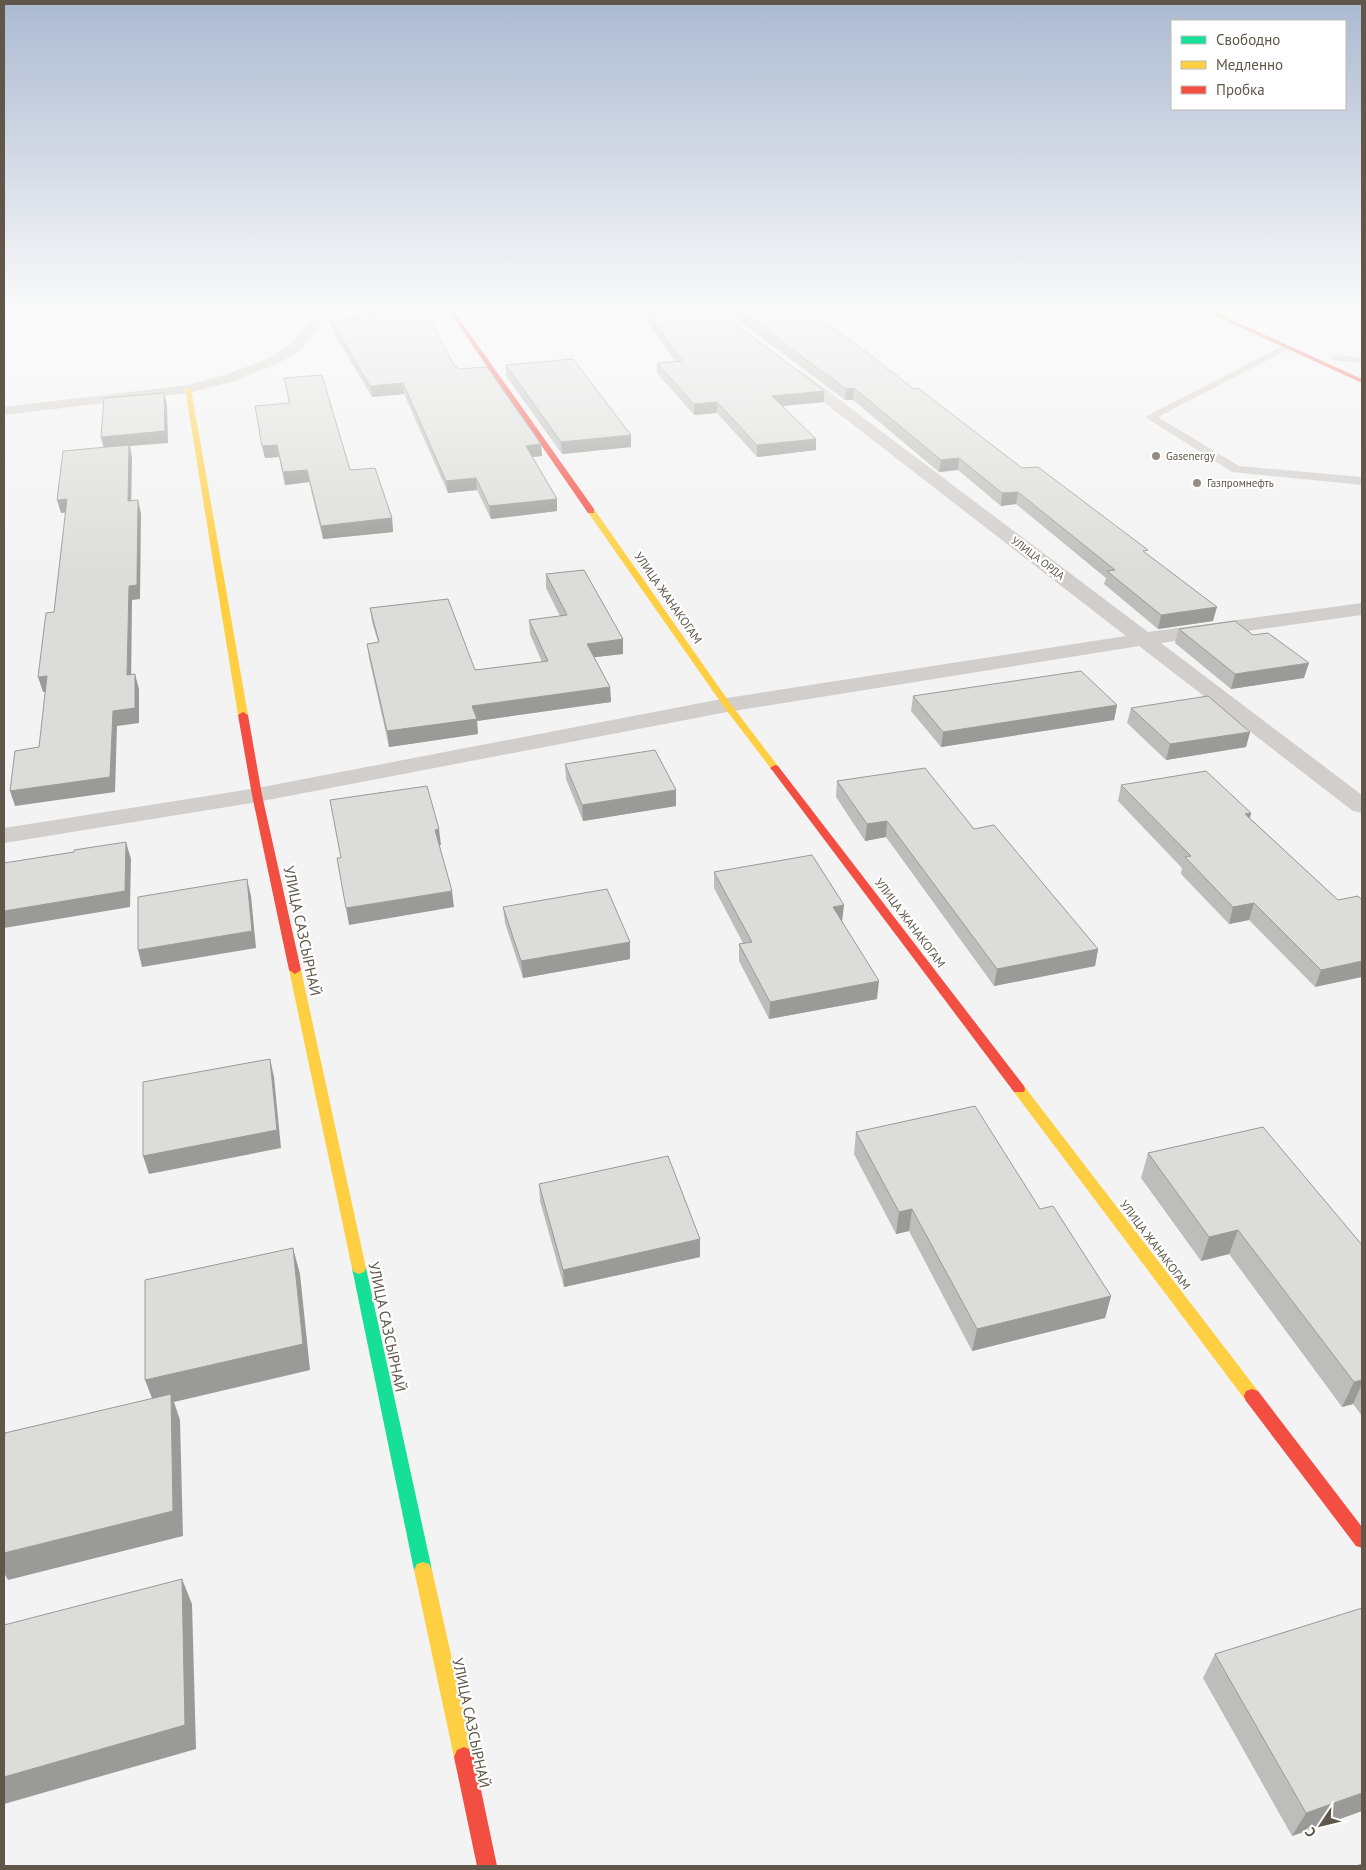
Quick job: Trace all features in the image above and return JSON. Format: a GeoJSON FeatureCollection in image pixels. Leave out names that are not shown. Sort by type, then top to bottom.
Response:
{"type":"FeatureCollection","features":[{"type":"Feature","properties":{"kind":"main road","name":"УЛИЦА САЗСЫРНАЙ"},"geometry":{"type":"LineString","coordinates":[[189,397],[257,795],[487,1866]]}},
{"type":"Feature","properties":{"kind":"main road","name":"УЛИЦА ЖАНАКОГАМ"},"geometry":{"type":"LineString","coordinates":[[511,397],[727,705],[1362,1540]]}},
{"type":"Feature","properties":{"kind":"street"},"geometry":{"type":"LineString","coordinates":[[4,411],[119,397]]}},
{"type":"Feature","properties":{"kind":"street","name":"УЛИЦА ОРДА"},"geometry":{"type":"LineString","coordinates":[[828,397],[1362,806]]}},
{"type":"Feature","properties":{"kind":"street"},"geometry":{"type":"LineString","coordinates":[[4,836],[257,795],[727,705],[1144,639],[1362,609]]}},
{"type":"Feature","properties":{"kind":"lane"},"geometry":{"type":"LineString","coordinates":[[1188,397],[1150,417],[1236,469],[1362,481]]}},
{"type":"Feature","properties":{"kind":"building"},"geometry":{"type":"Polygon","coordinates":[[[164,397],[165,431],[101,437],[104,398],[164,397]]]}},
{"type":"Feature","properties":{"kind":"building"},"geometry":{"type":"Polygon","coordinates":[[[289,397],[329,397],[350,470],[375,468],[392,518],[321,526],[307,470],[283,472],[277,445],[262,446],[255,406],[290,403],[289,397]]]}},
{"type":"Feature","properties":{"kind":"building"},"geometry":{"type":"Polygon","coordinates":[[[409,397],[508,397],[541,444],[526,446],[557,499],[489,506],[476,478],[446,481],[409,397]]]}},
{"type":"Feature","properties":{"kind":"building"},"geometry":{"type":"Polygon","coordinates":[[[529,397],[602,397],[631,435],[561,442],[529,397]]]}},
{"type":"Feature","properties":{"kind":"building"},"geometry":{"type":"Polygon","coordinates":[[[688,397],[773,397],[816,439],[757,445],[717,402],[694,404],[688,397]]]}},
{"type":"Feature","properties":{"kind":"building"},"geometry":{"type":"Polygon","coordinates":[[[865,397],[930,397],[1022,468],[1038,467],[1148,550],[1143,551],[1217,607],[1161,615],[1107,571],[1115,570],[1018,492],[1002,493],[959,458],[941,460],[865,397]]]}},
{"type":"Feature","properties":{"kind":"building"},"geometry":{"type":"Polygon","coordinates":[[[129,445],[128,501],[138,500],[137,585],[129,586],[127,675],[135,674],[135,708],[113,711],[110,777],[10,791],[15,751],[39,747],[47,676],[38,677],[46,613],[54,612],[67,499],[57,500],[63,451],[129,445]]]}},
{"type":"Feature","properties":{"kind":"building"},"geometry":{"type":"Polygon","coordinates":[[[584,570],[623,639],[587,644],[610,687],[472,706],[477,719],[387,731],[367,644],[379,642],[370,608],[448,599],[475,670],[548,661],[529,620],[567,615],[546,574],[584,570]]]}},
{"type":"Feature","properties":{"kind":"building"},"geometry":{"type":"Polygon","coordinates":[[[1235,621],[1253,635],[1268,633],[1309,663],[1235,674],[1179,629],[1235,621]]]}},
{"type":"Feature","properties":{"kind":"building"},"geometry":{"type":"Polygon","coordinates":[[[1081,671],[1117,705],[943,732],[913,696],[1081,671]]]}},
{"type":"Feature","properties":{"kind":"building"},"geometry":{"type":"Polygon","coordinates":[[[1208,696],[1250,732],[1170,744],[1131,708],[1208,696]]]}},
{"type":"Feature","properties":{"kind":"building"},"geometry":{"type":"Polygon","coordinates":[[[655,750],[676,790],[582,805],[565,764],[655,750]]]}},
{"type":"Feature","properties":{"kind":"building"},"geometry":{"type":"Polygon","coordinates":[[[925,768],[974,829],[994,825],[1098,949],[997,969],[887,821],[867,824],[837,781],[925,768]]]}},
{"type":"Feature","properties":{"kind":"building"},"geometry":{"type":"Polygon","coordinates":[[[1206,771],[1251,813],[1245,814],[1338,900],[1358,896],[1362,900],[1362,961],[1321,970],[1254,903],[1233,907],[1185,857],[1191,856],[1121,785],[1206,771]]]}},
{"type":"Feature","properties":{"kind":"building"},"geometry":{"type":"Polygon","coordinates":[[[427,786],[439,829],[435,830],[452,891],[346,908],[337,858],[341,858],[330,800],[427,786]]]}},
{"type":"Feature","properties":{"kind":"building"},"geometry":{"type":"Polygon","coordinates":[[[126,842],[125,891],[4,911],[4,863],[126,842]]]}},
{"type":"Feature","properties":{"kind":"building"},"geometry":{"type":"Polygon","coordinates":[[[812,855],[844,905],[833,907],[879,981],[770,1002],[739,944],[752,942],[714,872],[812,855]]]}},
{"type":"Feature","properties":{"kind":"building"},"geometry":{"type":"Polygon","coordinates":[[[247,879],[252,931],[138,950],[138,897],[247,879]]]}},
{"type":"Feature","properties":{"kind":"building"},"geometry":{"type":"Polygon","coordinates":[[[607,889],[630,942],[521,961],[503,907],[607,889]]]}},
{"type":"Feature","properties":{"kind":"building"},"geometry":{"type":"Polygon","coordinates":[[[270,1059],[277,1130],[143,1156],[143,1082],[270,1059]]]}},
{"type":"Feature","properties":{"kind":"building"},"geometry":{"type":"Polygon","coordinates":[[[975,1106],[1040,1209],[1053,1206],[1111,1296],[977,1329],[912,1209],[899,1212],[856,1132],[975,1106]]]}},
{"type":"Feature","properties":{"kind":"building"},"geometry":{"type":"Polygon","coordinates":[[[1263,1127],[1362,1245],[1362,1380],[1354,1382],[1238,1230],[1209,1237],[1148,1153],[1263,1127]]]}},
{"type":"Feature","properties":{"kind":"building"},"geometry":{"type":"Polygon","coordinates":[[[668,1156],[700,1239],[563,1270],[539,1184],[668,1156]]]}},
{"type":"Feature","properties":{"kind":"building"},"geometry":{"type":"Polygon","coordinates":[[[293,1248],[303,1344],[145,1380],[145,1280],[293,1248]]]}},
{"type":"Feature","properties":{"kind":"building"},"geometry":{"type":"Polygon","coordinates":[[[171,1394],[173,1511],[4,1553],[5,1433],[171,1394]]]}},
{"type":"Feature","properties":{"kind":"building"},"geometry":{"type":"Polygon","coordinates":[[[182,1579],[185,1725],[4,1777],[4,1625],[182,1579]]]}},
{"type":"Feature","properties":{"kind":"building"},"geometry":{"type":"Polygon","coordinates":[[[1362,1608],[1362,1793],[1306,1813],[1215,1654],[1362,1608]]]}},
{"type":"Feature","properties":{"kind":"traffic: fast"},"geometry":{"type":"LineString","coordinates":[[359,1268],[423,1570]]}},
{"type":"Feature","properties":{"kind":"traffic: slow"},"geometry":{"type":"LineString","coordinates":[[189,397],[243,715]]}},
{"type":"Feature","properties":{"kind":"traffic: slow"},"geometry":{"type":"LineString","coordinates":[[591,511],[727,705],[775,768]]}},
{"type":"Feature","properties":{"kind":"traffic: slow"},"geometry":{"type":"LineString","coordinates":[[295,970],[359,1268]]}},
{"type":"Feature","properties":{"kind":"traffic: slow"},"geometry":{"type":"LineString","coordinates":[[1019,1089],[1252,1396]]}},
{"type":"Feature","properties":{"kind":"traffic: slow"},"geometry":{"type":"LineString","coordinates":[[423,1570],[464,1757]]}},
{"type":"Feature","properties":{"kind":"traffic: jam"},"geometry":{"type":"LineString","coordinates":[[511,397],[591,511]]}},
{"type":"Feature","properties":{"kind":"traffic: jam"},"geometry":{"type":"LineString","coordinates":[[243,715],[257,795],[295,970]]}},
{"type":"Feature","properties":{"kind":"traffic: jam"},"geometry":{"type":"LineString","coordinates":[[775,768],[1019,1089]]}},
{"type":"Feature","properties":{"kind":"traffic: jam"},"geometry":{"type":"LineString","coordinates":[[1252,1396],[1362,1540]]}},
{"type":"Feature","properties":{"kind":"traffic: jam"},"geometry":{"type":"LineString","coordinates":[[464,1757],[487,1866]]}},
{"type":"Feature","properties":{"kind":"place","name":"Gasenergy"},"geometry":{"type":"Point","coordinates":[1156,456]}},
{"type":"Feature","properties":{"kind":"place","name":"Газпромнефть"},"geometry":{"type":"Point","coordinates":[1197,483]}}]}
